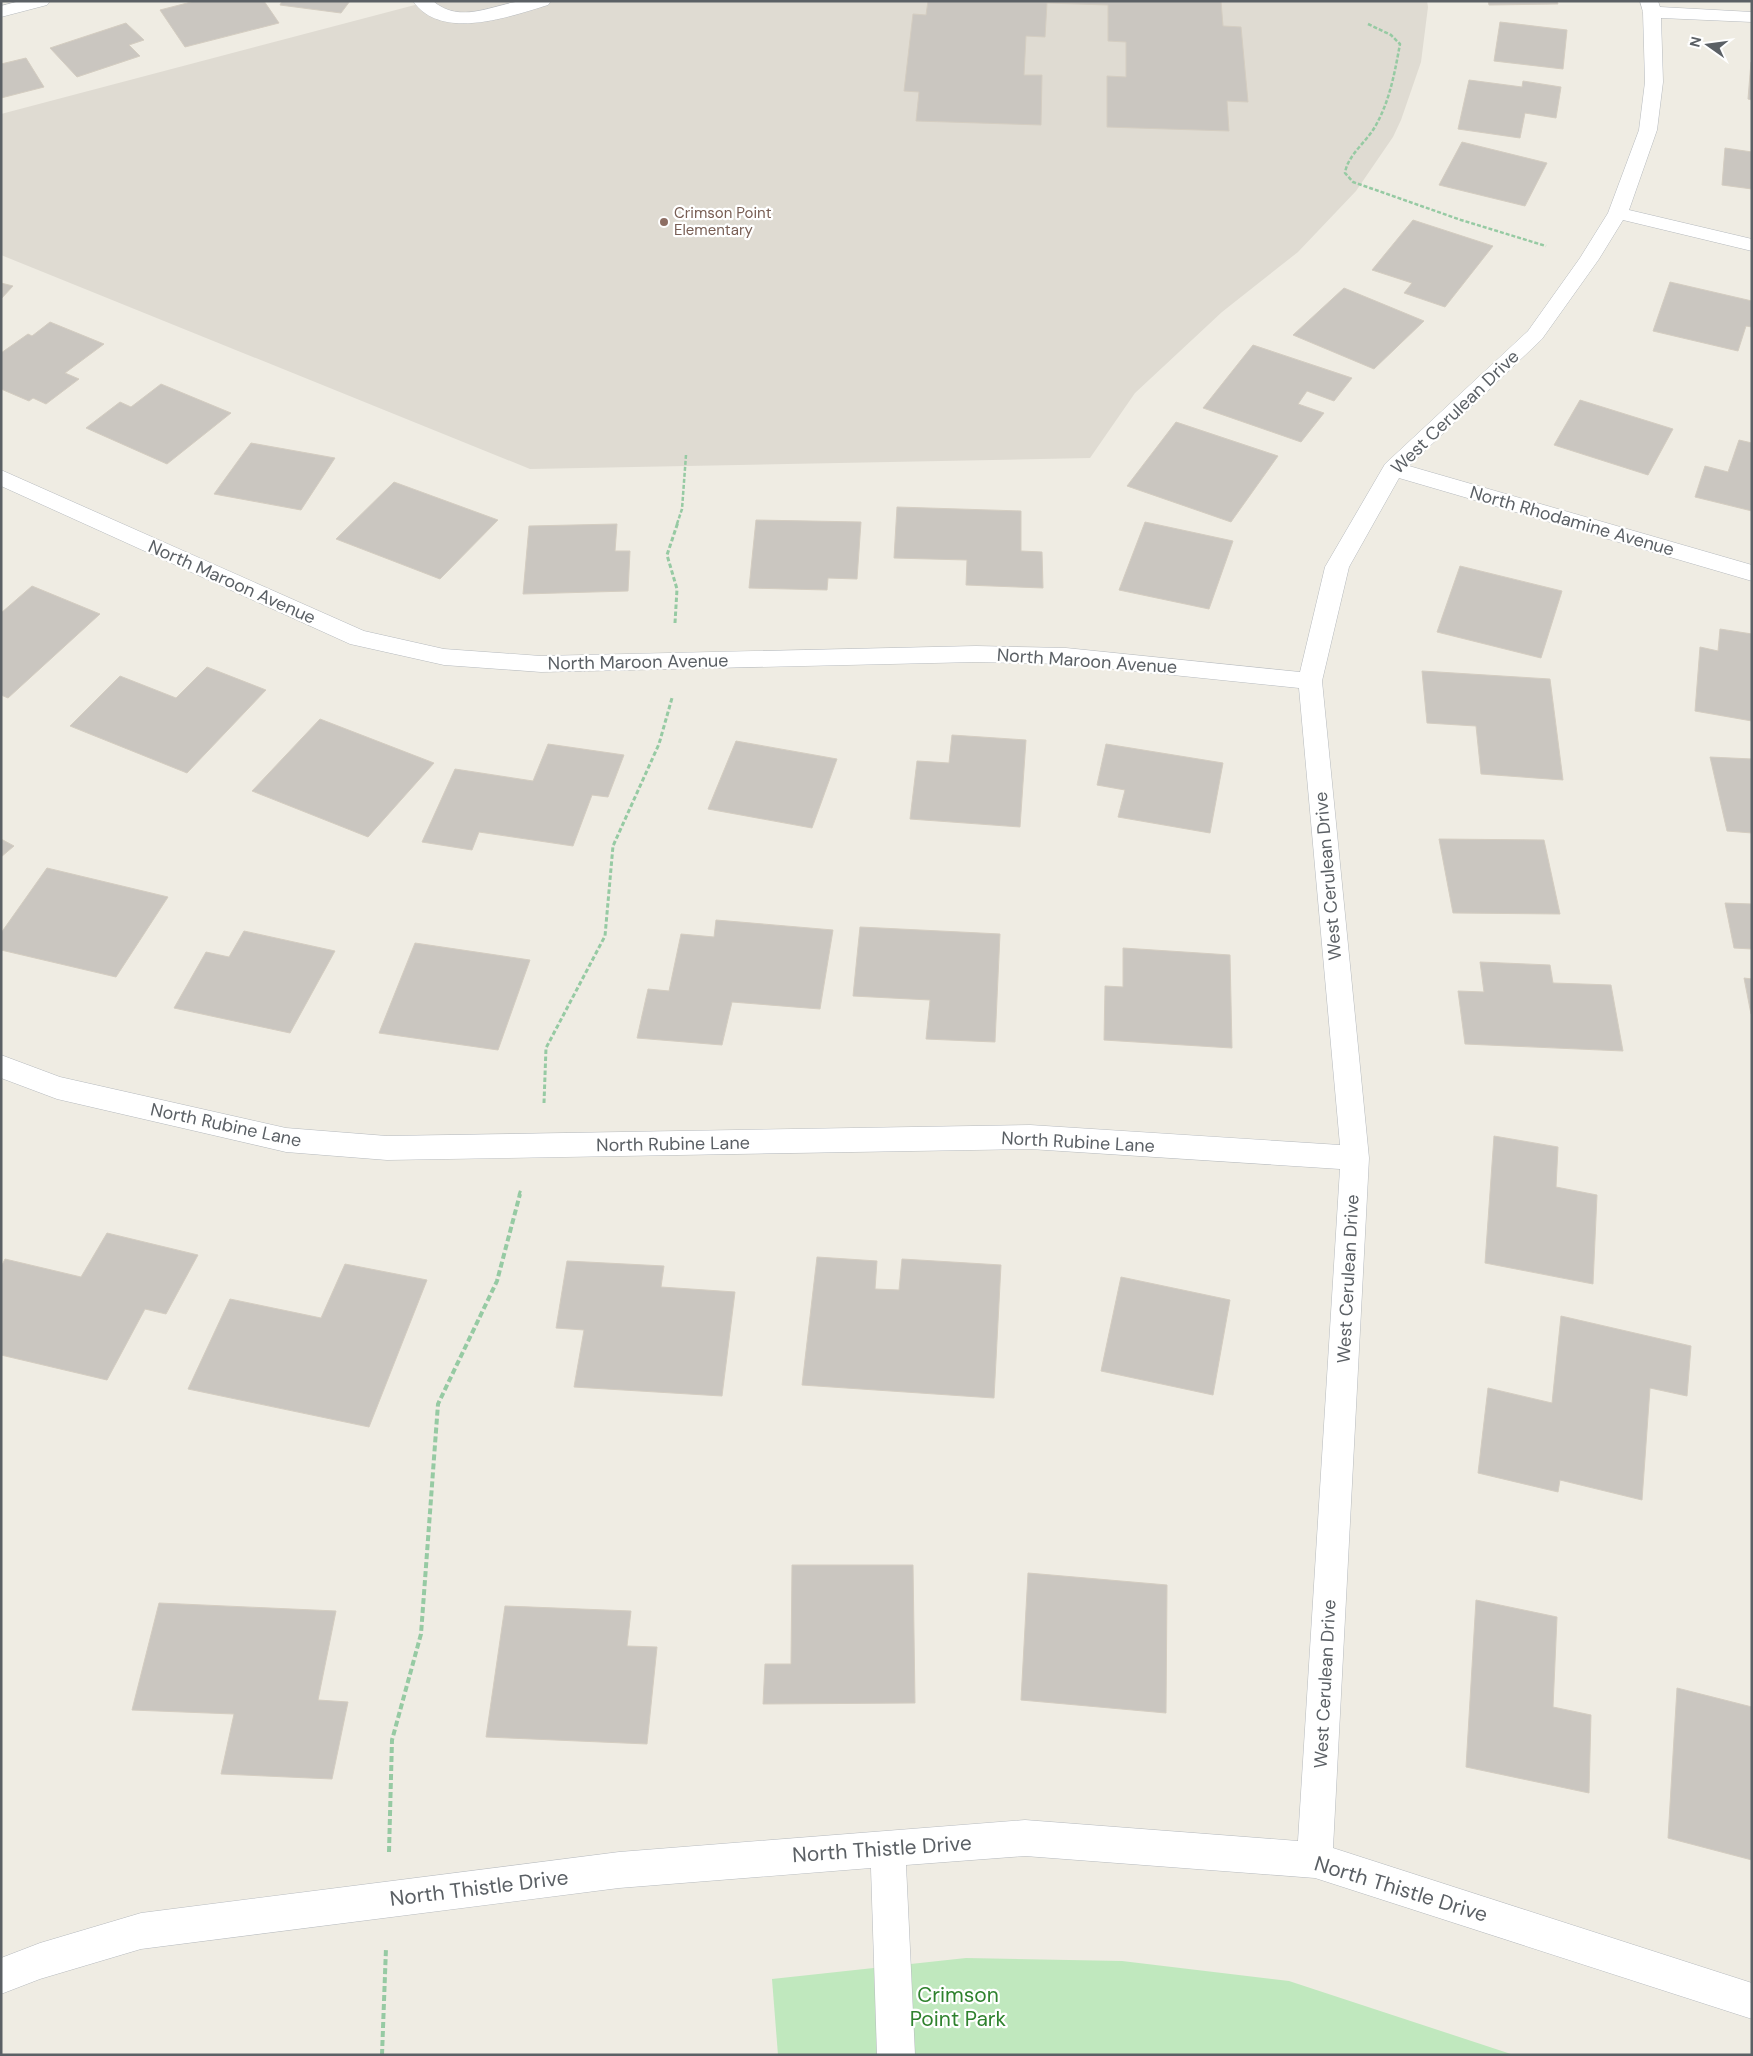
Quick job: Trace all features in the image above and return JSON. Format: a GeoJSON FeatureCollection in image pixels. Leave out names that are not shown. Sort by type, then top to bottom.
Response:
{"type":"FeatureCollection","features":[{"type":"Feature","properties":{"kind":"street"},"geometry":{"type":"LineString","coordinates":[[1,12],[41,1]]}},
{"type":"Feature","properties":{"kind":"street"},"geometry":{"type":"LineString","coordinates":[[422,1],[429,9],[446,16],[477,18],[542,1]]}},
{"type":"Feature","properties":{"kind":"street"},"geometry":{"type":"LineString","coordinates":[[1650,7],[1752,17]]}},
{"type":"Feature","properties":{"kind":"street","name":"West Cerulean Drive"},"geometry":{"type":"LineString","coordinates":[[1315,1860],[1355,1158],[1310,681],[1337,567],[1393,469],[1535,335],[1589,259],[1618,213],[1648,130],[1654,82],[1650,7]]}},
{"type":"Feature","properties":{"kind":"street"},"geometry":{"type":"LineString","coordinates":[[1618,213],[1752,245]]}},
{"type":"Feature","properties":{"kind":"street","name":"North Rhodamine Avenue"},"geometry":{"type":"LineString","coordinates":[[1393,469],[1752,573]]}},
{"type":"Feature","properties":{"kind":"street","name":"North Maroon Avenue"},"geometry":{"type":"LineString","coordinates":[[1,477],[358,638],[444,658],[540,664],[976,654],[1066,656],[1310,681]]}},
{"type":"Feature","properties":{"kind":"street","name":"North Rubine Lane"},"geometry":{"type":"LineString","coordinates":[[1,1066],[57,1088],[286,1140],[387,1148],[1030,1137],[1355,1158]]}},
{"type":"Feature","properties":{"kind":"street","name":"North Thistle Drive"},"geometry":{"type":"LineString","coordinates":[[1,1976],[40,1961],[141,1930],[619,1870],[1025,1838],[1315,1860],[1752,2001]]}},
{"type":"Feature","properties":{"kind":"street"},"geometry":{"type":"LineString","coordinates":[[888,1848],[896,2055]]}},
{"type":"Feature","properties":{"kind":"path"},"geometry":{"type":"LineString","coordinates":[[1368,24],[1390,35],[1400,44],[1391,89],[1371,135],[1345,166],[1345,173],[1353,182],[1461,220],[1546,246]]}},
{"type":"Feature","properties":{"kind":"path"},"geometry":{"type":"LineString","coordinates":[[674,625],[677,589],[667,554],[682,509],[686,456]]}},
{"type":"Feature","properties":{"kind":"path"},"geometry":{"type":"LineString","coordinates":[[382,2055],[392,1740],[421,1634],[438,1404],[497,1281],[543,1107],[546,1048],[605,936],[613,846],[659,744],[673,694]]}},
{"type":"Feature","properties":{"kind":"shaded area","name":"Crimson Point Elementary"},"geometry":{"type":"Polygon","coordinates":[[[430,1],[1427,1],[1428,7],[1421,62],[1401,120],[1393,137],[1356,191],[1298,252],[1222,312],[1135,393],[1090,458],[530,469],[1,255],[1,114],[430,1]]]}},
{"type":"Feature","properties":{"kind":"green space","name":"Crimson Point Park"},"geometry":{"type":"Polygon","coordinates":[[[966,1958],[1122,1961],[1289,1981],[1514,2055],[778,2055],[772,1979],[966,1958]]]}},
{"type":"Feature","properties":{"kind":"building"},"geometry":{"type":"Polygon","coordinates":[[[195,1],[264,1],[279,23],[185,47],[160,10],[195,1]]]}},
{"type":"Feature","properties":{"kind":"building"},"geometry":{"type":"Polygon","coordinates":[[[282,1],[350,1],[341,13],[280,5],[282,1]]]}},
{"type":"Feature","properties":{"kind":"building"},"geometry":{"type":"Polygon","coordinates":[[[928,1],[1221,1],[1223,26],[1241,27],[1248,102],[1227,101],[1229,131],[1107,127],[1107,76],[1126,77],[1126,42],[1108,41],[1108,5],[1047,3],[1045,37],[1026,36],[1024,75],[1042,75],[1041,125],[916,121],[919,92],[904,91],[913,14],[926,15],[928,1]]]}},
{"type":"Feature","properties":{"kind":"building"},"geometry":{"type":"Polygon","coordinates":[[[1488,1],[1557,1],[1558,4],[1489,5],[1488,1]]]}},
{"type":"Feature","properties":{"kind":"building"},"geometry":{"type":"Polygon","coordinates":[[[1500,22],[1567,30],[1563,69],[1494,61],[1500,22]]]}},
{"type":"Feature","properties":{"kind":"building"},"geometry":{"type":"Polygon","coordinates":[[[126,23],[144,40],[129,45],[140,56],[77,77],[50,48],[126,23]]]}},
{"type":"Feature","properties":{"kind":"building"},"geometry":{"type":"Polygon","coordinates":[[[26,58],[44,87],[1,98],[1,64],[26,58]]]}},
{"type":"Feature","properties":{"kind":"building"},"geometry":{"type":"Polygon","coordinates":[[[1752,62],[1752,100],[1748,99],[1752,62]]]}},
{"type":"Feature","properties":{"kind":"building"},"geometry":{"type":"Polygon","coordinates":[[[1469,80],[1522,87],[1523,81],[1561,87],[1556,118],[1525,113],[1520,138],[1458,129],[1469,80]]]}},
{"type":"Feature","properties":{"kind":"building"},"geometry":{"type":"Polygon","coordinates":[[[1462,142],[1547,163],[1525,206],[1439,185],[1462,142]]]}},
{"type":"Feature","properties":{"kind":"building"},"geometry":{"type":"Polygon","coordinates":[[[1725,148],[1752,152],[1752,189],[1722,185],[1725,148]]]}},
{"type":"Feature","properties":{"kind":"building"},"geometry":{"type":"Polygon","coordinates":[[[1413,220],[1493,246],[1445,307],[1404,293],[1412,283],[1372,270],[1413,220]]]}},
{"type":"Feature","properties":{"kind":"building"},"geometry":{"type":"Polygon","coordinates":[[[1670,282],[1752,301],[1752,327],[1746,326],[1738,351],[1653,331],[1670,282]]]}},
{"type":"Feature","properties":{"kind":"building"},"geometry":{"type":"Polygon","coordinates":[[[1,283],[13,286],[1,299],[1,283]]]}},
{"type":"Feature","properties":{"kind":"building"},"geometry":{"type":"Polygon","coordinates":[[[1344,288],[1424,321],[1374,369],[1293,335],[1344,288]]]}},
{"type":"Feature","properties":{"kind":"building"},"geometry":{"type":"Polygon","coordinates":[[[50,322],[104,344],[65,373],[79,379],[46,404],[33,398],[29,401],[1,389],[1,353],[28,334],[32,336],[50,322]]]}},
{"type":"Feature","properties":{"kind":"building"},"geometry":{"type":"Polygon","coordinates":[[[1253,345],[1352,378],[1334,401],[1307,391],[1298,404],[1324,413],[1301,442],[1203,408],[1253,345]]]}},
{"type":"Feature","properties":{"kind":"building"},"geometry":{"type":"Polygon","coordinates":[[[161,384],[231,413],[167,464],[86,428],[120,402],[131,407],[161,384]]]}},
{"type":"Feature","properties":{"kind":"building"},"geometry":{"type":"Polygon","coordinates":[[[1580,400],[1673,429],[1648,475],[1554,445],[1580,400]]]}},
{"type":"Feature","properties":{"kind":"building"},"geometry":{"type":"Polygon","coordinates":[[[1176,422],[1278,456],[1231,522],[1127,486],[1176,422]]]}},
{"type":"Feature","properties":{"kind":"building"},"geometry":{"type":"Polygon","coordinates":[[[1739,440],[1752,443],[1752,511],[1695,497],[1705,466],[1728,472],[1739,440]]]}},
{"type":"Feature","properties":{"kind":"building"},"geometry":{"type":"Polygon","coordinates":[[[251,443],[335,458],[301,510],[214,494],[251,443]]]}},
{"type":"Feature","properties":{"kind":"building"},"geometry":{"type":"Polygon","coordinates":[[[394,482],[498,520],[440,579],[336,539],[394,482]]]}},
{"type":"Feature","properties":{"kind":"building"},"geometry":{"type":"Polygon","coordinates":[[[897,507],[1021,511],[1021,551],[1042,552],[1043,588],[966,585],[967,560],[894,558],[897,507]]]}},
{"type":"Feature","properties":{"kind":"building"},"geometry":{"type":"Polygon","coordinates":[[[756,520],[861,522],[857,579],[828,578],[827,590],[749,588],[756,520]]]}},
{"type":"Feature","properties":{"kind":"building"},"geometry":{"type":"Polygon","coordinates":[[[1145,522],[1233,541],[1209,609],[1119,590],[1145,522]]]}},
{"type":"Feature","properties":{"kind":"building"},"geometry":{"type":"Polygon","coordinates":[[[617,524],[615,551],[630,551],[628,591],[523,594],[529,526],[617,524]]]}},
{"type":"Feature","properties":{"kind":"building"},"geometry":{"type":"Polygon","coordinates":[[[1460,566],[1562,591],[1541,658],[1437,632],[1460,566]]]}},
{"type":"Feature","properties":{"kind":"building"},"geometry":{"type":"Polygon","coordinates":[[[32,586],[100,614],[8,698],[1,695],[1,613],[32,586]]]}},
{"type":"Feature","properties":{"kind":"building"},"geometry":{"type":"Polygon","coordinates":[[[1720,629],[1752,634],[1752,721],[1695,711],[1700,647],[1718,651],[1720,629]]]}},
{"type":"Feature","properties":{"kind":"building"},"geometry":{"type":"Polygon","coordinates":[[[207,667],[266,690],[187,773],[70,726],[120,676],[176,698],[207,667]]]}},
{"type":"Feature","properties":{"kind":"building"},"geometry":{"type":"Polygon","coordinates":[[[1422,671],[1550,679],[1563,780],[1481,774],[1476,726],[1427,723],[1422,671]]]}},
{"type":"Feature","properties":{"kind":"building"},"geometry":{"type":"Polygon","coordinates":[[[320,719],[434,763],[368,837],[252,791],[320,719]]]}},
{"type":"Feature","properties":{"kind":"building"},"geometry":{"type":"Polygon","coordinates":[[[952,735],[1026,740],[1020,827],[910,819],[917,761],[949,763],[952,735]]]}},
{"type":"Feature","properties":{"kind":"building"},"geometry":{"type":"Polygon","coordinates":[[[736,741],[837,759],[812,828],[708,809],[736,741]]]}},
{"type":"Feature","properties":{"kind":"building"},"geometry":{"type":"Polygon","coordinates":[[[548,744],[624,755],[608,797],[592,795],[573,846],[479,832],[472,850],[422,842],[455,769],[533,781],[548,744]]]}},
{"type":"Feature","properties":{"kind":"building"},"geometry":{"type":"Polygon","coordinates":[[[1106,744],[1223,763],[1210,833],[1118,817],[1125,790],[1097,785],[1106,744]]]}},
{"type":"Feature","properties":{"kind":"building"},"geometry":{"type":"Polygon","coordinates":[[[1710,757],[1752,759],[1752,833],[1727,831],[1710,757]]]}},
{"type":"Feature","properties":{"kind":"building"},"geometry":{"type":"Polygon","coordinates":[[[1,839],[14,846],[1,857],[1,839]]]}},
{"type":"Feature","properties":{"kind":"building"},"geometry":{"type":"Polygon","coordinates":[[[1439,839],[1544,840],[1560,914],[1453,913],[1439,839]]]}},
{"type":"Feature","properties":{"kind":"building"},"geometry":{"type":"Polygon","coordinates":[[[47,868],[168,897],[116,977],[1,950],[1,933],[47,868]]]}},
{"type":"Feature","properties":{"kind":"building"},"geometry":{"type":"Polygon","coordinates":[[[1725,903],[1752,904],[1752,949],[1734,948],[1725,903]]]}},
{"type":"Feature","properties":{"kind":"building"},"geometry":{"type":"Polygon","coordinates":[[[716,920],[833,930],[820,1009],[732,1002],[722,1045],[637,1038],[648,989],[669,991],[681,934],[714,937],[716,920]]]}},
{"type":"Feature","properties":{"kind":"building"},"geometry":{"type":"Polygon","coordinates":[[[860,927],[1000,934],[995,1042],[926,1039],[930,1000],[853,996],[860,927]]]}},
{"type":"Feature","properties":{"kind":"building"},"geometry":{"type":"Polygon","coordinates":[[[244,931],[335,951],[290,1033],[174,1008],[206,952],[229,957],[244,931]]]}},
{"type":"Feature","properties":{"kind":"building"},"geometry":{"type":"Polygon","coordinates":[[[415,943],[530,960],[498,1050],[379,1033],[415,943]]]}},
{"type":"Feature","properties":{"kind":"building"},"geometry":{"type":"Polygon","coordinates":[[[1123,948],[1230,955],[1232,1048],[1104,1040],[1105,986],[1123,987],[1123,948]]]}},
{"type":"Feature","properties":{"kind":"building"},"geometry":{"type":"Polygon","coordinates":[[[1480,962],[1550,965],[1553,983],[1611,985],[1623,1051],[1465,1044],[1458,991],[1484,992],[1480,962]]]}},
{"type":"Feature","properties":{"kind":"building"},"geometry":{"type":"Polygon","coordinates":[[[1744,978],[1752,979],[1752,1014],[1751,1014],[1744,978]]]}},
{"type":"Feature","properties":{"kind":"building"},"geometry":{"type":"Polygon","coordinates":[[[1494,1136],[1558,1147],[1556,1187],[1597,1195],[1593,1284],[1485,1263],[1494,1136]]]}},
{"type":"Feature","properties":{"kind":"building"},"geometry":{"type":"Polygon","coordinates":[[[107,1233],[198,1255],[166,1314],[145,1309],[107,1380],[1,1355],[1,1267],[5,1259],[81,1277],[107,1233]]]}},
{"type":"Feature","properties":{"kind":"building"},"geometry":{"type":"Polygon","coordinates":[[[817,1257],[877,1261],[875,1289],[899,1290],[902,1259],[1001,1265],[994,1398],[802,1385],[817,1257]]]}},
{"type":"Feature","properties":{"kind":"building"},"geometry":{"type":"Polygon","coordinates":[[[567,1261],[664,1266],[661,1287],[735,1292],[722,1396],[574,1387],[584,1330],[556,1328],[567,1261]]]}},
{"type":"Feature","properties":{"kind":"building"},"geometry":{"type":"Polygon","coordinates":[[[345,1264],[427,1280],[369,1427],[188,1389],[230,1299],[321,1318],[345,1264]]]}},
{"type":"Feature","properties":{"kind":"building"},"geometry":{"type":"Polygon","coordinates":[[[1121,1277],[1230,1300],[1213,1395],[1101,1371],[1121,1277]]]}},
{"type":"Feature","properties":{"kind":"building"},"geometry":{"type":"Polygon","coordinates":[[[1561,1316],[1691,1346],[1687,1396],[1650,1388],[1642,1500],[1560,1480],[1558,1492],[1478,1473],[1488,1388],[1552,1403],[1561,1316]]]}},
{"type":"Feature","properties":{"kind":"building"},"geometry":{"type":"Polygon","coordinates":[[[792,1565],[913,1565],[915,1703],[763,1704],[765,1664],[791,1664],[792,1565]]]}},
{"type":"Feature","properties":{"kind":"building"},"geometry":{"type":"Polygon","coordinates":[[[1028,1573],[1167,1585],[1166,1713],[1021,1700],[1028,1573]]]}},
{"type":"Feature","properties":{"kind":"building"},"geometry":{"type":"Polygon","coordinates":[[[1476,1600],[1557,1617],[1553,1707],[1591,1715],[1589,1793],[1466,1767],[1476,1600]]]}},
{"type":"Feature","properties":{"kind":"building"},"geometry":{"type":"Polygon","coordinates":[[[159,1603],[336,1611],[318,1700],[348,1702],[332,1779],[221,1774],[234,1714],[132,1710],[159,1603]]]}},
{"type":"Feature","properties":{"kind":"building"},"geometry":{"type":"Polygon","coordinates":[[[505,1606],[631,1611],[627,1646],[657,1647],[647,1744],[486,1737],[505,1606]]]}},
{"type":"Feature","properties":{"kind":"building"},"geometry":{"type":"Polygon","coordinates":[[[1677,1688],[1752,1707],[1752,1860],[1668,1838],[1677,1688]]]}},
{"type":"Feature","properties":{"kind":"place","name":"Crimson Point Elementary"},"geometry":{"type":"Point","coordinates":[664,222]}}]}
